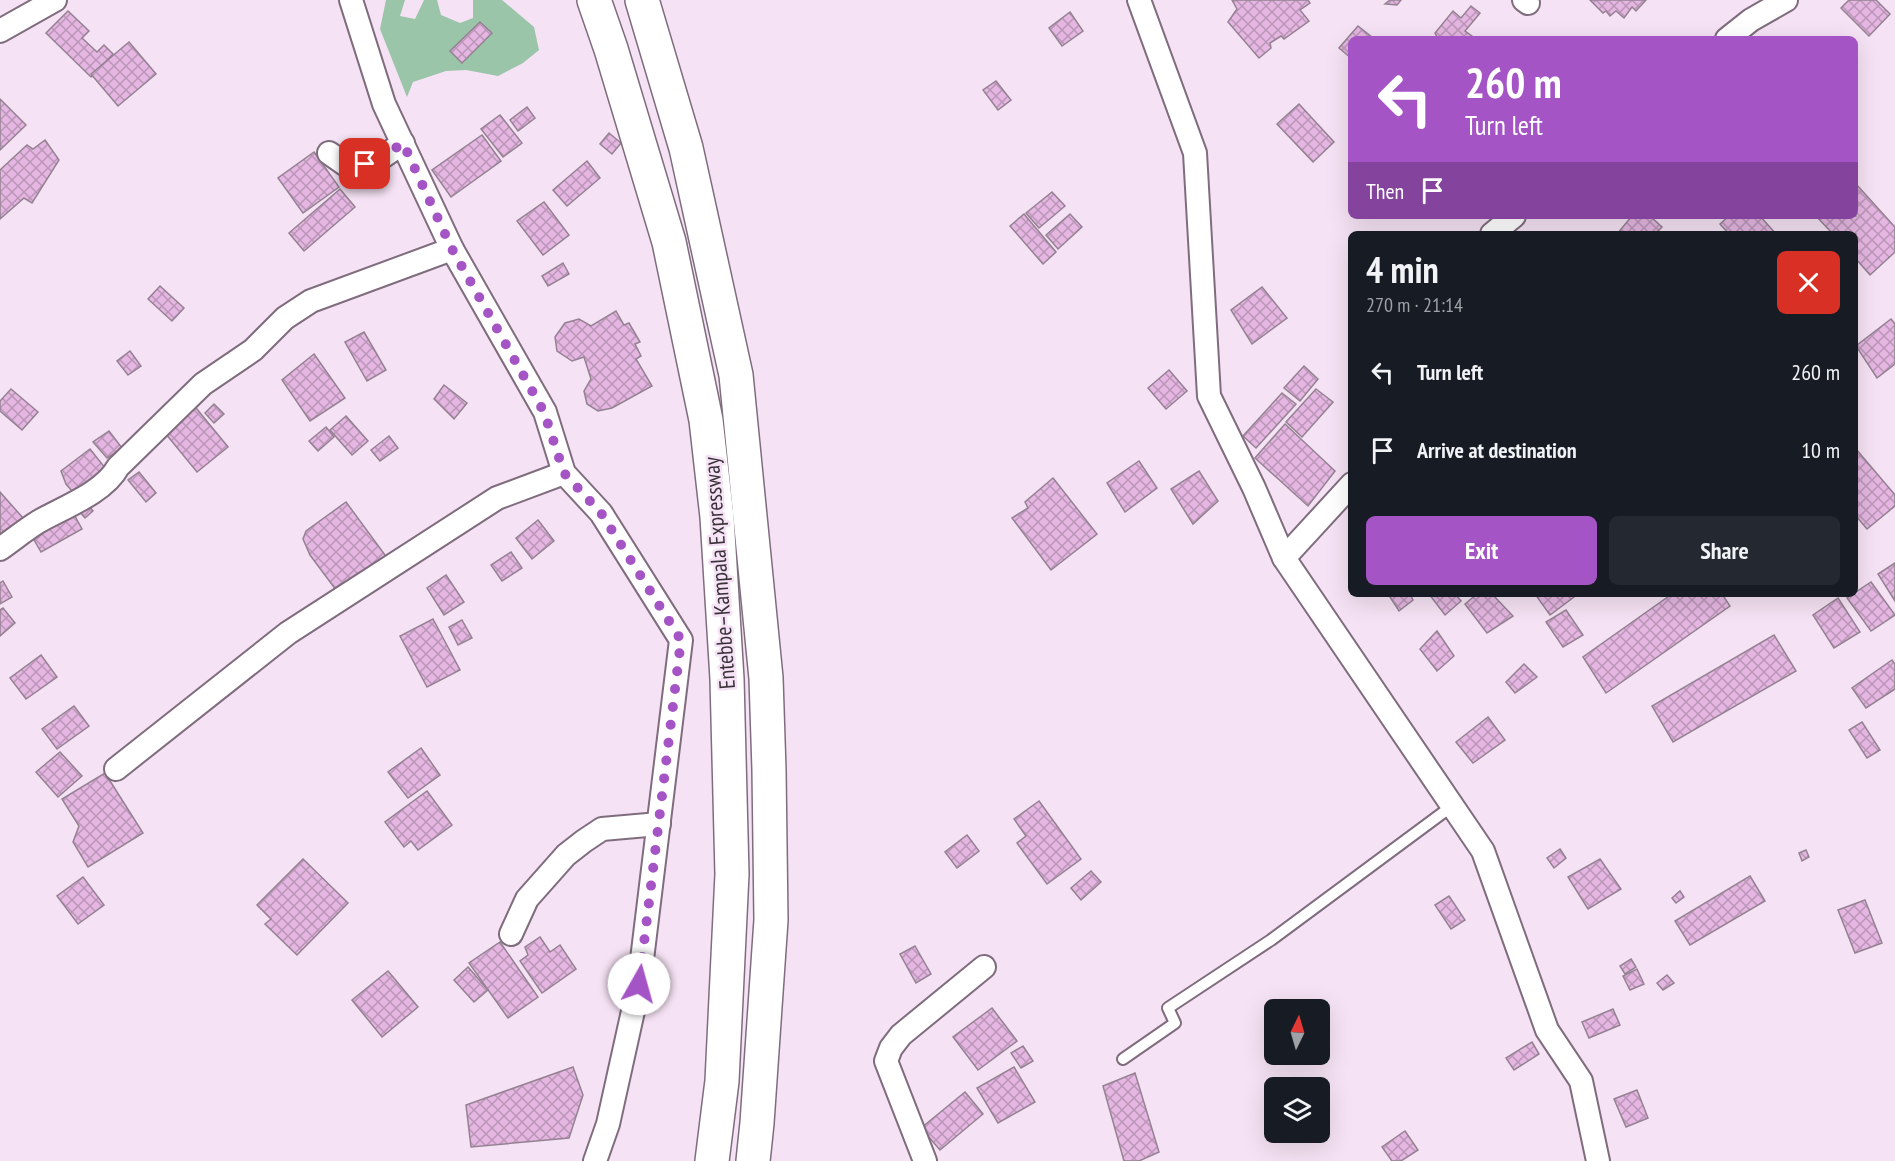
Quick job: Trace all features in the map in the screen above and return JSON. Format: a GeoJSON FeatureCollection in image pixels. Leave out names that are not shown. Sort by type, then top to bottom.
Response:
{"type":"FeatureCollection","features":[{"type":"Feature","properties":{"kind":"highway","name":"Entebbe–Kampala Expressway"},"geometry":{"type":"LineString","coordinates":[[594,0],[669,242],[706,420],[717,517],[728,679],[732,874],[722,1081],[712,1161]]}},
{"type":"Feature","properties":{"kind":"highway","name":"Entebbe–Kampala Expressway"},"geometry":{"type":"LineString","coordinates":[[642,0],[686,148],[736,375],[766,678],[771,920],[753,1161]]}},
{"type":"Feature","properties":{"kind":"street"},"geometry":{"type":"LineString","coordinates":[[0,31],[55,0]]}},
{"type":"Feature","properties":{"kind":"street"},"geometry":{"type":"LineString","coordinates":[[351,0],[384,104],[452,249],[544,412],[564,473],[601,513],[681,640],[639,984],[608,1124],[595,1161]]}},
{"type":"Feature","properties":{"kind":"street"},"geometry":{"type":"LineString","coordinates":[[1139,0],[1195,153],[1209,396],[1254,488],[1284,558],[1483,851],[1547,1030],[1581,1081],[1598,1161]]}},
{"type":"Feature","properties":{"kind":"street"},"geometry":{"type":"LineString","coordinates":[[1731,36],[1751,20],[1786,0]]}},
{"type":"Feature","properties":{"kind":"street"},"geometry":{"type":"LineString","coordinates":[[329,153],[349,167],[378,160],[403,143]]}},
{"type":"Feature","properties":{"kind":"street"},"geometry":{"type":"LineString","coordinates":[[1496,231],[1510,219]]}},
{"type":"Feature","properties":{"kind":"street"},"geometry":{"type":"LineString","coordinates":[[0,549],[39,522],[74,504],[114,475],[118,467],[203,384],[253,350],[293,312],[332,292],[452,249]]}},
{"type":"Feature","properties":{"kind":"street"},"geometry":{"type":"LineString","coordinates":[[116,769],[288,633],[497,498],[564,473]]}},
{"type":"Feature","properties":{"kind":"street"},"geometry":{"type":"LineString","coordinates":[[1284,558],[1348,488]]}},
{"type":"Feature","properties":{"kind":"street"},"geometry":{"type":"LineString","coordinates":[[511,934],[527,899],[566,855],[602,830],[658,824]]}},
{"type":"Feature","properties":{"kind":"street"},"geometry":{"type":"LineString","coordinates":[[925,1161],[886,1061],[891,1048],[901,1035],[984,967]]}},
{"type":"Feature","properties":{"kind":"lane"},"geometry":{"type":"LineString","coordinates":[[1123,1059],[1175,1023],[1168,1008],[1272,940],[1452,806]]}},
{"type":"Feature","properties":{"kind":"green space"},"geometry":{"type":"Polygon","coordinates":[[[386,0],[405,0],[400,16],[415,19],[424,0],[437,0],[441,15],[460,23],[473,18],[473,0],[502,0],[534,27],[539,50],[523,63],[498,76],[466,70],[446,71],[413,82],[407,97],[380,29],[386,0]]]}},
{"type":"Feature","properties":{"kind":"building"},"geometry":{"type":"Polygon","coordinates":[[[1232,0],[1308,0],[1310,3],[1300,10],[1309,21],[1284,39],[1281,36],[1270,43],[1271,48],[1259,58],[1228,22],[1237,9],[1232,0]]]}},
{"type":"Feature","properties":{"kind":"building"},"geometry":{"type":"Polygon","coordinates":[[[1390,0],[1401,0],[1397,5],[1385,4],[1390,0]]]}},
{"type":"Feature","properties":{"kind":"building"},"geometry":{"type":"Polygon","coordinates":[[[1590,0],[1646,0],[1636,11],[1632,7],[1624,18],[1616,11],[1610,16],[1606,11],[1603,13],[1590,0]]]}},
{"type":"Feature","properties":{"kind":"building"},"geometry":{"type":"Polygon","coordinates":[[[1849,0],[1876,0],[1890,14],[1869,36],[1841,8],[1849,0]]]}},
{"type":"Feature","properties":{"kind":"building"},"geometry":{"type":"Polygon","coordinates":[[[1471,6],[1480,13],[1465,31],[1472,36],[1436,36],[1435,33],[1453,11],[1461,18],[1471,6]]]}},
{"type":"Feature","properties":{"kind":"building"},"geometry":{"type":"Polygon","coordinates":[[[68,11],[89,31],[82,38],[97,52],[104,45],[113,54],[91,77],[46,33],[68,11]]]}},
{"type":"Feature","properties":{"kind":"building"},"geometry":{"type":"Polygon","coordinates":[[[1070,12],[1083,31],[1062,46],[1049,28],[1070,12]]]}},
{"type":"Feature","properties":{"kind":"building"},"geometry":{"type":"Polygon","coordinates":[[[480,22],[492,33],[462,63],[450,51],[480,22]]]}},
{"type":"Feature","properties":{"kind":"building"},"geometry":{"type":"Polygon","coordinates":[[[1358,26],[1371,36],[1349,36],[1358,26]]]}},
{"type":"Feature","properties":{"kind":"building"},"geometry":{"type":"Polygon","coordinates":[[[1348,38],[1348,56],[1339,48],[1348,38]]]}},
{"type":"Feature","properties":{"kind":"building"},"geometry":{"type":"Polygon","coordinates":[[[129,42],[156,74],[118,106],[91,74],[129,42]]]}},
{"type":"Feature","properties":{"kind":"building"},"geometry":{"type":"Polygon","coordinates":[[[996,81],[1011,100],[998,110],[983,90],[996,81]]]}},
{"type":"Feature","properties":{"kind":"building"},"geometry":{"type":"Polygon","coordinates":[[[0,99],[26,125],[0,150],[0,99]]]}},
{"type":"Feature","properties":{"kind":"building"},"geometry":{"type":"Polygon","coordinates":[[[1299,104],[1334,142],[1313,162],[1277,124],[1299,104]]]}},
{"type":"Feature","properties":{"kind":"building"},"geometry":{"type":"Polygon","coordinates":[[[527,107],[535,118],[518,131],[510,120],[527,107]]]}},
{"type":"Feature","properties":{"kind":"building"},"geometry":{"type":"Polygon","coordinates":[[[500,115],[522,143],[503,157],[481,129],[500,115]]]}},
{"type":"Feature","properties":{"kind":"building"},"geometry":{"type":"Polygon","coordinates":[[[609,133],[621,143],[612,154],[600,144],[609,133]]]}},
{"type":"Feature","properties":{"kind":"building"},"geometry":{"type":"Polygon","coordinates":[[[482,135],[501,161],[451,197],[432,170],[482,135]]]}},
{"type":"Feature","properties":{"kind":"building"},"geometry":{"type":"Polygon","coordinates":[[[45,140],[59,160],[32,203],[24,198],[0,219],[0,170],[27,145],[33,149],[45,140]]]}},
{"type":"Feature","properties":{"kind":"building"},"geometry":{"type":"Polygon","coordinates":[[[314,152],[339,187],[303,213],[278,178],[314,152]]]}},
{"type":"Feature","properties":{"kind":"building"},"geometry":{"type":"Polygon","coordinates":[[[587,161],[600,178],[567,206],[553,190],[587,161]]]}},
{"type":"Feature","properties":{"kind":"building"},"geometry":{"type":"Polygon","coordinates":[[[1858,186],[1895,227],[1895,252],[1870,275],[1858,261],[1858,231],[1830,231],[1819,219],[1858,219],[1858,186]]]}},
{"type":"Feature","properties":{"kind":"building"},"geometry":{"type":"Polygon","coordinates":[[[340,189],[355,207],[304,251],[289,233],[340,189]]]}},
{"type":"Feature","properties":{"kind":"building"},"geometry":{"type":"Polygon","coordinates":[[[1052,192],[1065,206],[1039,228],[1026,213],[1052,192]]]}},
{"type":"Feature","properties":{"kind":"building"},"geometry":{"type":"Polygon","coordinates":[[[544,202],[569,235],[543,255],[517,221],[544,202]]]}},
{"type":"Feature","properties":{"kind":"building"},"geometry":{"type":"Polygon","coordinates":[[[1024,214],[1056,252],[1043,264],[1010,226],[1024,214]]]}},
{"type":"Feature","properties":{"kind":"building"},"geometry":{"type":"Polygon","coordinates":[[[1070,214],[1082,227],[1058,249],[1046,235],[1070,214]]]}},
{"type":"Feature","properties":{"kind":"building"},"geometry":{"type":"Polygon","coordinates":[[[1630,219],[1653,219],[1662,227],[1658,231],[1620,231],[1630,219]]]}},
{"type":"Feature","properties":{"kind":"building"},"geometry":{"type":"Polygon","coordinates":[[[1726,219],[1763,219],[1773,231],[1726,231],[1720,224],[1726,219]]]}},
{"type":"Feature","properties":{"kind":"building"},"geometry":{"type":"Polygon","coordinates":[[[563,263],[569,274],[548,286],[542,276],[563,263]]]}},
{"type":"Feature","properties":{"kind":"building"},"geometry":{"type":"Polygon","coordinates":[[[160,286],[184,308],[172,321],[148,299],[160,286]]]}},
{"type":"Feature","properties":{"kind":"building"},"geometry":{"type":"Polygon","coordinates":[[[1262,287],[1287,318],[1252,344],[1231,310],[1262,287]]]}},
{"type":"Feature","properties":{"kind":"building"},"geometry":{"type":"Polygon","coordinates":[[[616,311],[624,325],[629,323],[640,342],[635,344],[641,356],[636,359],[652,386],[612,408],[598,411],[587,404],[584,391],[591,379],[584,357],[572,361],[557,351],[555,337],[565,323],[579,319],[591,326],[616,311]]]}},
{"type":"Feature","properties":{"kind":"building"},"geometry":{"type":"Polygon","coordinates":[[[1891,319],[1895,324],[1895,364],[1877,378],[1858,349],[1858,344],[1891,319]]]}},
{"type":"Feature","properties":{"kind":"building"},"geometry":{"type":"Polygon","coordinates":[[[364,332],[386,370],[367,381],[345,342],[364,332]]]}},
{"type":"Feature","properties":{"kind":"building"},"geometry":{"type":"Polygon","coordinates":[[[130,351],[141,366],[128,375],[117,361],[130,351]]]}},
{"type":"Feature","properties":{"kind":"building"},"geometry":{"type":"Polygon","coordinates":[[[314,354],[345,398],[310,421],[282,380],[314,354]]]}},
{"type":"Feature","properties":{"kind":"building"},"geometry":{"type":"Polygon","coordinates":[[[1304,366],[1318,379],[1300,401],[1284,388],[1304,366]]]}},
{"type":"Feature","properties":{"kind":"building"},"geometry":{"type":"Polygon","coordinates":[[[1169,370],[1187,391],[1166,409],[1148,388],[1169,370]]]}},
{"type":"Feature","properties":{"kind":"building"},"geometry":{"type":"Polygon","coordinates":[[[444,385],[467,403],[454,419],[434,399],[444,385]]]}},
{"type":"Feature","properties":{"kind":"building"},"geometry":{"type":"Polygon","coordinates":[[[11,389],[38,412],[22,430],[0,411],[0,401],[11,389]]]}},
{"type":"Feature","properties":{"kind":"building"},"geometry":{"type":"Polygon","coordinates":[[[1316,389],[1333,402],[1302,437],[1286,422],[1316,389]]]}},
{"type":"Feature","properties":{"kind":"building"},"geometry":{"type":"Polygon","coordinates":[[[1282,393],[1296,404],[1256,448],[1243,436],[1282,393]]]}},
{"type":"Feature","properties":{"kind":"building"},"geometry":{"type":"Polygon","coordinates":[[[192,403],[228,447],[197,472],[161,428],[192,403]]]}},
{"type":"Feature","properties":{"kind":"building"},"geometry":{"type":"Polygon","coordinates":[[[214,404],[224,414],[214,423],[205,413],[214,404]]]}},
{"type":"Feature","properties":{"kind":"building"},"geometry":{"type":"Polygon","coordinates":[[[346,416],[368,441],[352,455],[330,430],[346,416]]]}},
{"type":"Feature","properties":{"kind":"building"},"geometry":{"type":"Polygon","coordinates":[[[1285,424],[1335,471],[1308,506],[1255,458],[1285,424]]]}},
{"type":"Feature","properties":{"kind":"building"},"geometry":{"type":"Polygon","coordinates":[[[326,427],[334,437],[318,451],[309,441],[326,427]]]}},
{"type":"Feature","properties":{"kind":"building"},"geometry":{"type":"Polygon","coordinates":[[[109,431],[122,448],[107,458],[93,442],[109,431]]]}},
{"type":"Feature","properties":{"kind":"building"},"geometry":{"type":"Polygon","coordinates":[[[389,436],[398,448],[380,461],[371,450],[389,436]]]}},
{"type":"Feature","properties":{"kind":"building"},"geometry":{"type":"Polygon","coordinates":[[[90,449],[110,474],[78,498],[66,484],[61,471],[90,449]]]}},
{"type":"Feature","properties":{"kind":"building"},"geometry":{"type":"Polygon","coordinates":[[[1858,451],[1895,495],[1895,506],[1867,529],[1858,518],[1858,451]]]}},
{"type":"Feature","properties":{"kind":"building"},"geometry":{"type":"Polygon","coordinates":[[[1139,461],[1157,488],[1125,512],[1107,483],[1139,461]]]}},
{"type":"Feature","properties":{"kind":"building"},"geometry":{"type":"Polygon","coordinates":[[[1199,471],[1218,501],[1193,524],[1171,489],[1199,471]]]}},
{"type":"Feature","properties":{"kind":"building"},"geometry":{"type":"Polygon","coordinates":[[[139,472],[156,493],[146,502],[128,480],[139,472]]]}},
{"type":"Feature","properties":{"kind":"building"},"geometry":{"type":"Polygon","coordinates":[[[1053,478],[1097,534],[1051,570],[1012,518],[1028,508],[1025,502],[1053,478]]]}},
{"type":"Feature","properties":{"kind":"building"},"geometry":{"type":"Polygon","coordinates":[[[0,492],[23,518],[0,537],[0,492]]]}},
{"type":"Feature","properties":{"kind":"building"},"geometry":{"type":"Polygon","coordinates":[[[346,502],[388,559],[339,594],[310,555],[303,539],[306,531],[346,502]]]}},
{"type":"Feature","properties":{"kind":"building"},"geometry":{"type":"Polygon","coordinates":[[[87,503],[93,511],[85,518],[78,510],[87,503]]]}},
{"type":"Feature","properties":{"kind":"building"},"geometry":{"type":"Polygon","coordinates":[[[71,509],[82,529],[41,552],[29,531],[71,509]]]}},
{"type":"Feature","properties":{"kind":"building"},"geometry":{"type":"Polygon","coordinates":[[[538,520],[554,541],[532,559],[516,538],[538,520]]]}},
{"type":"Feature","properties":{"kind":"building"},"geometry":{"type":"Polygon","coordinates":[[[511,552],[522,568],[502,581],[491,565],[511,552]]]}},
{"type":"Feature","properties":{"kind":"building"},"geometry":{"type":"Polygon","coordinates":[[[1895,563],[1895,601],[1878,574],[1895,563]]]}},
{"type":"Feature","properties":{"kind":"building"},"geometry":{"type":"Polygon","coordinates":[[[446,575],[464,602],[444,615],[427,588],[446,575]]]}},
{"type":"Feature","properties":{"kind":"building"},"geometry":{"type":"Polygon","coordinates":[[[3,581],[12,597],[0,604],[0,583],[3,581]]]}},
{"type":"Feature","properties":{"kind":"building"},"geometry":{"type":"Polygon","coordinates":[[[1871,582],[1895,615],[1871,631],[1847,598],[1858,597],[1858,591],[1871,582]]]}},
{"type":"Feature","properties":{"kind":"building"},"geometry":{"type":"Polygon","coordinates":[[[1390,597],[1412,597],[1413,600],[1399,611],[1390,597]]]}},
{"type":"Feature","properties":{"kind":"building"},"geometry":{"type":"Polygon","coordinates":[[[1431,597],[1458,597],[1461,601],[1445,615],[1431,597]]]}},
{"type":"Feature","properties":{"kind":"building"},"geometry":{"type":"Polygon","coordinates":[[[1473,597],[1495,597],[1513,616],[1487,633],[1465,604],[1473,597]]]}},
{"type":"Feature","properties":{"kind":"building"},"geometry":{"type":"Polygon","coordinates":[[[1537,597],[1574,597],[1550,615],[1537,597]]]}},
{"type":"Feature","properties":{"kind":"building"},"geometry":{"type":"Polygon","coordinates":[[[1668,597],[1724,597],[1730,606],[1606,693],[1583,657],[1668,597]]]}},
{"type":"Feature","properties":{"kind":"building"},"geometry":{"type":"Polygon","coordinates":[[[1838,598],[1860,632],[1834,648],[1813,615],[1838,598]]]}},
{"type":"Feature","properties":{"kind":"building"},"geometry":{"type":"Polygon","coordinates":[[[3,608],[15,623],[0,636],[0,610],[3,608]]]}},
{"type":"Feature","properties":{"kind":"building"},"geometry":{"type":"Polygon","coordinates":[[[1566,610],[1583,635],[1563,647],[1546,622],[1566,610]]]}},
{"type":"Feature","properties":{"kind":"building"},"geometry":{"type":"Polygon","coordinates":[[[433,619],[460,670],[427,687],[400,636],[433,619]]]}},
{"type":"Feature","properties":{"kind":"building"},"geometry":{"type":"Polygon","coordinates":[[[462,620],[472,638],[458,645],[449,627],[462,620]]]}},
{"type":"Feature","properties":{"kind":"building"},"geometry":{"type":"Polygon","coordinates":[[[1437,631],[1454,656],[1437,671],[1420,649],[1437,631]]]}},
{"type":"Feature","properties":{"kind":"building"},"geometry":{"type":"Polygon","coordinates":[[[1774,635],[1796,671],[1673,742],[1652,706],[1774,635]]]}},
{"type":"Feature","properties":{"kind":"building"},"geometry":{"type":"Polygon","coordinates":[[[41,655],[57,677],[26,699],[10,678],[41,655]]]}},
{"type":"Feature","properties":{"kind":"building"},"geometry":{"type":"Polygon","coordinates":[[[1892,660],[1895,664],[1895,689],[1866,708],[1852,688],[1892,660]]]}},
{"type":"Feature","properties":{"kind":"building"},"geometry":{"type":"Polygon","coordinates":[[[1524,664],[1537,677],[1515,693],[1506,682],[1524,664]]]}},
{"type":"Feature","properties":{"kind":"building"},"geometry":{"type":"Polygon","coordinates":[[[74,706],[89,726],[57,749],[42,729],[74,706]]]}},
{"type":"Feature","properties":{"kind":"building"},"geometry":{"type":"Polygon","coordinates":[[[1488,717],[1505,740],[1473,763],[1456,742],[1488,717]]]}},
{"type":"Feature","properties":{"kind":"building"},"geometry":{"type":"Polygon","coordinates":[[[1862,722],[1880,750],[1867,758],[1849,730],[1862,722]]]}},
{"type":"Feature","properties":{"kind":"building"},"geometry":{"type":"Polygon","coordinates":[[[421,748],[440,775],[408,798],[388,772],[421,748]]]}},
{"type":"Feature","properties":{"kind":"building"},"geometry":{"type":"Polygon","coordinates":[[[60,752],[82,776],[58,797],[36,772],[60,752]]]}},
{"type":"Feature","properties":{"kind":"building"},"geometry":{"type":"Polygon","coordinates":[[[105,773],[143,833],[88,867],[73,842],[79,826],[62,799],[105,773]]]}},
{"type":"Feature","properties":{"kind":"building"},"geometry":{"type":"Polygon","coordinates":[[[427,791],[452,825],[418,850],[411,841],[404,847],[385,822],[427,791]]]}},
{"type":"Feature","properties":{"kind":"building"},"geometry":{"type":"Polygon","coordinates":[[[1039,801],[1081,859],[1047,884],[1017,843],[1026,836],[1014,819],[1039,801]]]}},
{"type":"Feature","properties":{"kind":"building"},"geometry":{"type":"Polygon","coordinates":[[[967,835],[979,851],[957,868],[945,852],[967,835]]]}},
{"type":"Feature","properties":{"kind":"building"},"geometry":{"type":"Polygon","coordinates":[[[1560,849],[1566,858],[1554,868],[1547,858],[1560,849]]]}},
{"type":"Feature","properties":{"kind":"building"},"geometry":{"type":"Polygon","coordinates":[[[1806,850],[1809,857],[1802,861],[1799,853],[1806,850]]]}},
{"type":"Feature","properties":{"kind":"building"},"geometry":{"type":"Polygon","coordinates":[[[303,859],[348,903],[297,955],[265,924],[271,919],[257,905],[303,859]]]}},
{"type":"Feature","properties":{"kind":"building"},"geometry":{"type":"Polygon","coordinates":[[[1600,859],[1621,889],[1588,909],[1568,877],[1600,859]]]}},
{"type":"Feature","properties":{"kind":"building"},"geometry":{"type":"Polygon","coordinates":[[[1091,871],[1101,882],[1081,900],[1071,888],[1091,871]]]}},
{"type":"Feature","properties":{"kind":"building"},"geometry":{"type":"Polygon","coordinates":[[[1750,876],[1765,901],[1690,945],[1675,921],[1750,876]]]}},
{"type":"Feature","properties":{"kind":"building"},"geometry":{"type":"Polygon","coordinates":[[[83,877],[104,905],[78,924],[57,896],[83,877]]]}},
{"type":"Feature","properties":{"kind":"building"},"geometry":{"type":"Polygon","coordinates":[[[1680,891],[1684,897],[1676,903],[1672,898],[1680,891]]]}},
{"type":"Feature","properties":{"kind":"building"},"geometry":{"type":"Polygon","coordinates":[[[1449,896],[1465,920],[1451,929],[1435,905],[1449,896]]]}},
{"type":"Feature","properties":{"kind":"building"},"geometry":{"type":"Polygon","coordinates":[[[1865,900],[1882,943],[1855,953],[1838,910],[1865,900]]]}},
{"type":"Feature","properties":{"kind":"building"},"geometry":{"type":"Polygon","coordinates":[[[540,937],[550,952],[560,945],[576,969],[542,993],[520,961],[528,955],[525,947],[540,937]]]}},
{"type":"Feature","properties":{"kind":"building"},"geometry":{"type":"Polygon","coordinates":[[[500,942],[538,997],[508,1018],[469,963],[500,942]]]}},
{"type":"Feature","properties":{"kind":"building"},"geometry":{"type":"Polygon","coordinates":[[[915,946],[931,974],[916,983],[900,954],[915,946]]]}},
{"type":"Feature","properties":{"kind":"building"},"geometry":{"type":"Polygon","coordinates":[[[1631,959],[1636,967],[1625,974],[1620,966],[1631,959]]]}},
{"type":"Feature","properties":{"kind":"building"},"geometry":{"type":"Polygon","coordinates":[[[468,967],[488,990],[474,1002],[454,980],[468,967]]]}},
{"type":"Feature","properties":{"kind":"building"},"geometry":{"type":"Polygon","coordinates":[[[1637,969],[1644,984],[1630,990],[1623,976],[1637,969]]]}},
{"type":"Feature","properties":{"kind":"building"},"geometry":{"type":"Polygon","coordinates":[[[388,971],[418,1007],[382,1037],[352,1000],[388,971]]]}},
{"type":"Feature","properties":{"kind":"building"},"geometry":{"type":"Polygon","coordinates":[[[1667,975],[1674,983],[1663,990],[1657,983],[1667,975]]]}},
{"type":"Feature","properties":{"kind":"building"},"geometry":{"type":"Polygon","coordinates":[[[992,1008],[1017,1041],[978,1070],[953,1037],[992,1008]]]}},
{"type":"Feature","properties":{"kind":"building"},"geometry":{"type":"Polygon","coordinates":[[[1613,1009],[1620,1025],[1589,1038],[1582,1022],[1613,1009]]]}},
{"type":"Feature","properties":{"kind":"building"},"geometry":{"type":"Polygon","coordinates":[[[1532,1042],[1539,1054],[1514,1070],[1506,1058],[1532,1042]]]}},
{"type":"Feature","properties":{"kind":"building"},"geometry":{"type":"Polygon","coordinates":[[[1023,1046],[1033,1061],[1021,1068],[1011,1053],[1023,1046]]]}},
{"type":"Feature","properties":{"kind":"building"},"geometry":{"type":"Polygon","coordinates":[[[573,1067],[583,1095],[569,1138],[471,1147],[466,1105],[573,1067]]]}},
{"type":"Feature","properties":{"kind":"building"},"geometry":{"type":"Polygon","coordinates":[[[1014,1067],[1035,1102],[998,1123],[977,1088],[1014,1067]]]}},
{"type":"Feature","properties":{"kind":"building"},"geometry":{"type":"Polygon","coordinates":[[[1135,1073],[1159,1152],[1139,1161],[1124,1161],[1103,1086],[1135,1073]]]}},
{"type":"Feature","properties":{"kind":"building"},"geometry":{"type":"Polygon","coordinates":[[[1637,1090],[1648,1118],[1626,1127],[1614,1099],[1637,1090]]]}},
{"type":"Feature","properties":{"kind":"building"},"geometry":{"type":"Polygon","coordinates":[[[965,1092],[983,1114],[940,1150],[921,1128],[965,1092]]]}},
{"type":"Feature","properties":{"kind":"building"},"geometry":{"type":"Polygon","coordinates":[[[1405,1131],[1418,1150],[1401,1161],[1392,1161],[1382,1147],[1405,1131]]]}},
{"type":"Feature","properties":{"kind":"route"},"geometry":{"type":"LineString","coordinates":[[365,164],[378,160],[403,143],[452,249],[544,412],[564,473],[601,513],[681,640],[639,984]]}}]}
